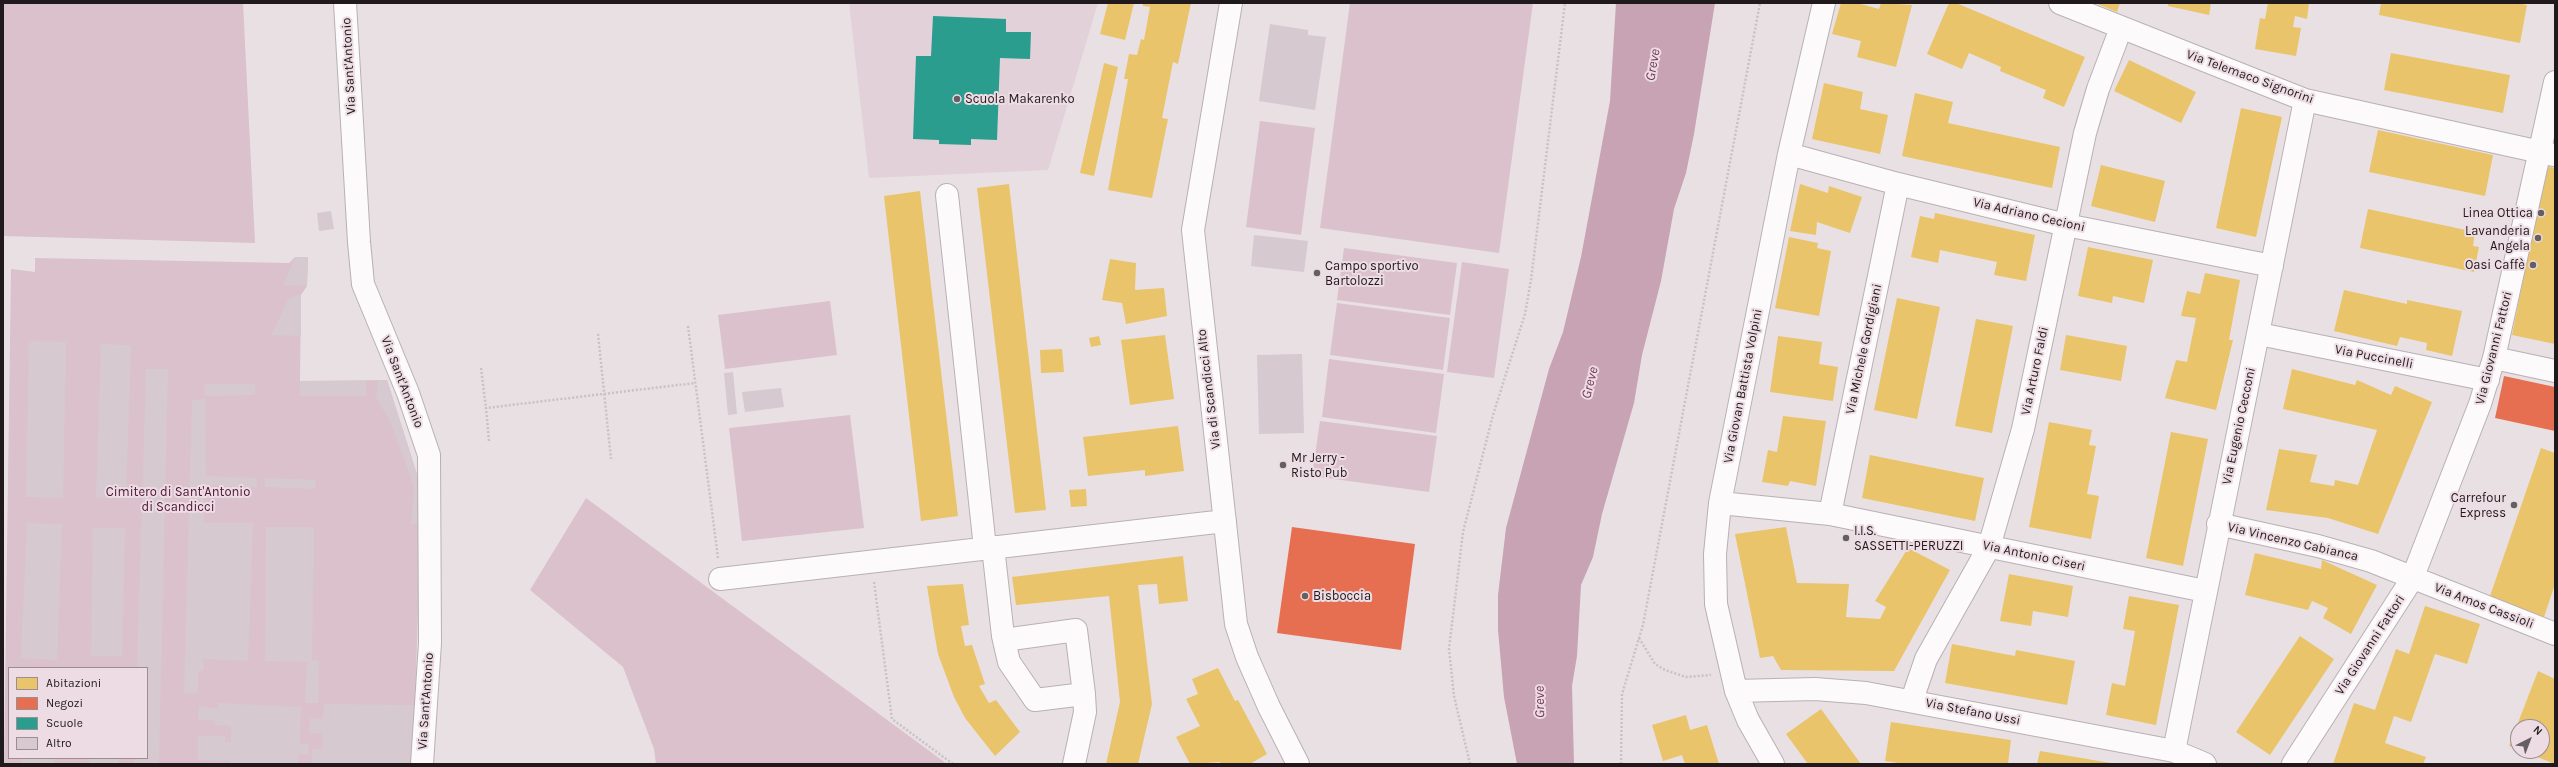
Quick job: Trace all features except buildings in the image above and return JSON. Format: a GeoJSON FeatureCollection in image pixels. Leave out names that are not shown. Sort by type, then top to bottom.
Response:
{"type":"FeatureCollection","features":[{"type":"Feature","properties":{"kind":"street","name":"Via Sant'Antonio"},"geometry":{"type":"LineString","coordinates":[[345,3],[359,242],[363,284],[408,393],[429,455],[430,643],[422,764]]}},
{"type":"Feature","properties":{"kind":"street","name":"Via di Scandicci Alto"},"geometry":{"type":"LineString","coordinates":[[1231,3],[1193,230],[1238,629],[1266,700],[1298,764]]}},
{"type":"Feature","properties":{"kind":"street","name":"Via Giovan Battista Volpini"},"geometry":{"type":"LineString","coordinates":[[1773,764],[1748,720],[1734,682],[1721,630],[1714,578],[1720,503],[1789,154],[1824,3]]}},
{"type":"Feature","properties":{"kind":"street","name":"Via Telemaco Signorini"},"geometry":{"type":"LineString","coordinates":[[2060,3],[2305,100],[2548,154]]}},
{"type":"Feature","properties":{"kind":"street","name":"Via Arturo Faldi"},"geometry":{"type":"LineString","coordinates":[[1912,700],[1926,659],[1989,547],[2023,429],[2085,133],[2098,89],[2121,28]]}},
{"type":"Feature","properties":{"kind":"street","name":"Via Giovanni Fattori"},"geometry":{"type":"LineString","coordinates":[[2293,764],[2412,579],[2488,380],[2548,154],[2555,82]]}},
{"type":"Feature","properties":{"kind":"street","name":"Via Eugenio Cecconi"},"geometry":{"type":"LineString","coordinates":[[2174,751],[2218,524],[2259,334],[2305,100]]}},
{"type":"Feature","properties":{"kind":"street","name":"Via Adriano Cecioni"},"geometry":{"type":"LineString","coordinates":[[1789,154],[1898,184],[2066,225],[2272,266]]}},
{"type":"Feature","properties":{"kind":"street","name":"Via Michele Gordigiani"},"geometry":{"type":"LineString","coordinates":[[1830,514],[1898,184]]}},
{"type":"Feature","properties":{"kind":"street"},"geometry":{"type":"LineString","coordinates":[[947,195],[989,548],[1009,662],[1035,700],[1084,694]]}},
{"type":"Feature","properties":{"kind":"street","name":"Via Puccinelli"},"geometry":{"type":"LineString","coordinates":[[2259,334],[2488,380]]}},
{"type":"Feature","properties":{"kind":"street"},"geometry":{"type":"LineString","coordinates":[[2494,358],[2555,371]]}},
{"type":"Feature","properties":{"kind":"street","name":"Via Antonio Ciseri"},"geometry":{"type":"LineString","coordinates":[[1720,503],[1830,514],[2205,591]]}},
{"type":"Feature","properties":{"kind":"street"},"geometry":{"type":"LineString","coordinates":[[720,579],[1225,521]]}},
{"type":"Feature","properties":{"kind":"street","name":"Via Vincenzo Cabianca"},"geometry":{"type":"LineString","coordinates":[[2218,524],[2318,546],[2371,561],[2412,579]]}},
{"type":"Feature","properties":{"kind":"street","name":"Via Amos Cassioli"},"geometry":{"type":"LineString","coordinates":[[2412,579],[2555,634]]}},
{"type":"Feature","properties":{"kind":"street"},"geometry":{"type":"LineString","coordinates":[[1004,640],[1076,630],[1085,712],[1074,764]]}},
{"type":"Feature","properties":{"kind":"street","name":"Via Stefano Ussi"},"geometry":{"type":"LineString","coordinates":[[1734,682],[1815,688],[1912,700],[2174,751],[2205,764]]}},
{"type":"Feature","properties":{"kind":"path"},"geometry":{"type":"LineString","coordinates":[[1470,764],[1454,696],[1449,649],[1463,532],[1493,415],[1525,314],[1531,280],[1565,3]]}},
{"type":"Feature","properties":{"kind":"path"},"geometry":{"type":"LineString","coordinates":[[1621,764],[1622,694],[1639,638],[1760,3]]}},
{"type":"Feature","properties":{"kind":"path"},"geometry":{"type":"LineString","coordinates":[[688,326],[720,579]]}},
{"type":"Feature","properties":{"kind":"path"},"geometry":{"type":"LineString","coordinates":[[598,334],[611,459]]}},
{"type":"Feature","properties":{"kind":"path"},"geometry":{"type":"LineString","coordinates":[[481,368],[489,441]]}},
{"type":"Feature","properties":{"kind":"path"},"geometry":{"type":"LineString","coordinates":[[486,408],[695,383]]}},
{"type":"Feature","properties":{"kind":"path"},"geometry":{"type":"LineString","coordinates":[[872,561],[892,719],[953,764]]}},
{"type":"Feature","properties":{"kind":"path"},"geometry":{"type":"LineString","coordinates":[[1639,638],[1655,664],[1665,670],[1686,677],[1734,682]]}},
{"type":"Feature","properties":{"kind":"shaded area"},"geometry":{"type":"Polygon","coordinates":[[[849,3],[1098,3],[1048,170],[869,178],[849,3]]]}},
{"type":"Feature","properties":{"kind":"green space"},"geometry":{"type":"Polygon","coordinates":[[[3,3],[243,3],[255,243],[3,236],[3,3]]]}},
{"type":"Feature","properties":{"kind":"green space"},"geometry":{"type":"Polygon","coordinates":[[[1350,3],[1533,3],[1499,253],[1320,228],[1350,3]]]}},
{"type":"Feature","properties":{"kind":"green space"},"geometry":{"type":"Polygon","coordinates":[[[1260,121],[1315,128],[1301,235],[1246,227],[1260,121]]]}},
{"type":"Feature","properties":{"kind":"green space"},"geometry":{"type":"Polygon","coordinates":[[[1344,248],[1457,263],[1450,315],[1337,300],[1344,248]]]}},
{"type":"Feature","properties":{"kind":"green space","name":"Cimitero di Sant'Antonio di Scandicci"},"geometry":{"type":"Polygon","coordinates":[[[295,257],[308,257],[307,286],[301,295],[300,381],[387,380],[422,490],[413,764],[4,764],[11,269],[35,272],[35,258],[289,263],[295,257]]]}},
{"type":"Feature","properties":{"kind":"green space"},"geometry":{"type":"Polygon","coordinates":[[[1462,262],[1509,269],[1494,378],[1447,372],[1462,262]]]}},
{"type":"Feature","properties":{"kind":"green space"},"geometry":{"type":"Polygon","coordinates":[[[830,301],[837,355],[725,369],[718,315],[830,301]]]}},
{"type":"Feature","properties":{"kind":"green space"},"geometry":{"type":"Polygon","coordinates":[[[1337,303],[1450,318],[1443,370],[1330,355],[1337,303]]]}},
{"type":"Feature","properties":{"kind":"green space"},"geometry":{"type":"Polygon","coordinates":[[[1329,359],[1444,374],[1436,433],[1322,417],[1329,359]]]}},
{"type":"Feature","properties":{"kind":"green space"},"geometry":{"type":"Polygon","coordinates":[[[850,415],[864,528],[742,541],[729,428],[850,415]]]}},
{"type":"Feature","properties":{"kind":"green space"},"geometry":{"type":"Polygon","coordinates":[[[1320,421],[1437,436],[1429,492],[1312,476],[1320,421]]]}},
{"type":"Feature","properties":{"kind":"green space"},"geometry":{"type":"Polygon","coordinates":[[[586,498],[947,764],[656,764],[654,749],[623,667],[530,590],[586,498]]]}},
{"type":"Feature","properties":{"kind":"water","name":"Greve"},"geometry":{"type":"Polygon","coordinates":[[[1616,3],[1715,3],[1694,134],[1686,173],[1674,209],[1661,281],[1642,355],[1634,403],[1602,514],[1593,557],[1581,585],[1577,656],[1572,686],[1574,764],[1517,764],[1504,697],[1498,630],[1498,595],[1506,528],[1549,369],[1563,332],[1581,257],[1610,101],[1616,3]]]}},
{"type":"Feature","properties":{"kind":"place","name":"Scuola Makarenko"},"geometry":{"type":"Point","coordinates":[957,99]}},
{"type":"Feature","properties":{"kind":"place","name":"Linea Ottica"},"geometry":{"type":"Point","coordinates":[2541,213]}},
{"type":"Feature","properties":{"kind":"place","name":"Lavanderia Angela"},"geometry":{"type":"Point","coordinates":[2538,238]}},
{"type":"Feature","properties":{"kind":"place","name":"Oasi Caffè"},"geometry":{"type":"Point","coordinates":[2533,265]}},
{"type":"Feature","properties":{"kind":"place","name":"Campo sportivo Bartolozzi"},"geometry":{"type":"Point","coordinates":[1317,273]}},
{"type":"Feature","properties":{"kind":"place","name":"Mr Jerry - Risto Pub"},"geometry":{"type":"Point","coordinates":[1283,465]}},
{"type":"Feature","properties":{"kind":"place","name":"Carrefour Express"},"geometry":{"type":"Point","coordinates":[2514,505]}},
{"type":"Feature","properties":{"kind":"place","name":"I.I.S. SASSETTI-PERUZZI"},"geometry":{"type":"Point","coordinates":[1846,538]}},
{"type":"Feature","properties":{"kind":"place","name":"Bisboccia"},"geometry":{"type":"Point","coordinates":[1305,596]}}]}
